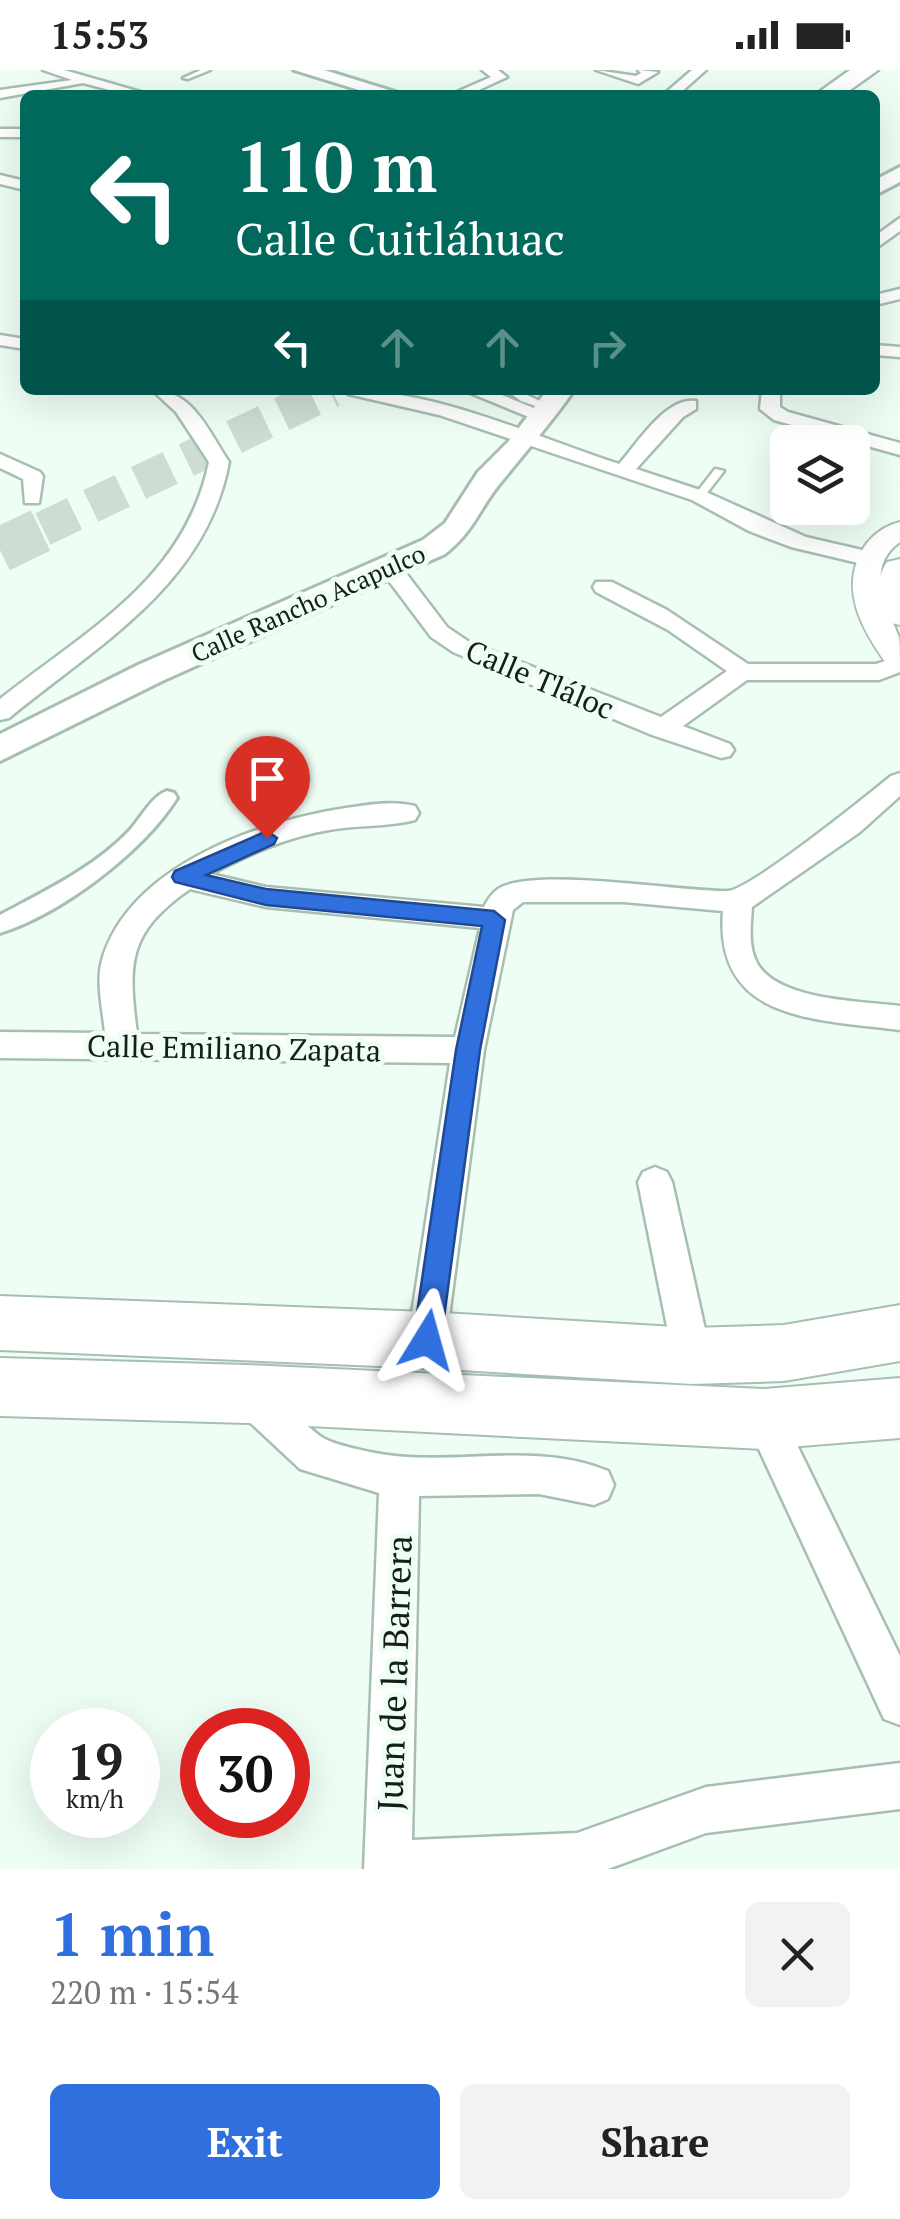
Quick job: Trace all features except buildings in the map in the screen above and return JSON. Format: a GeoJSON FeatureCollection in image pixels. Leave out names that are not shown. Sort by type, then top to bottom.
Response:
{"type":"FeatureCollection","features":[{"type":"Feature","properties":{"kind":"highway"},"geometry":{"type":"LineString","coordinates":[[808,90],[830,70]]}},
{"type":"Feature","properties":{"kind":"highway"},"geometry":{"type":"LineString","coordinates":[[819,90],[849,70]]}},
{"type":"Feature","properties":{"kind":"highway"},"geometry":{"type":"LineString","coordinates":[[835,90],[866,70]]}},
{"type":"Feature","properties":{"kind":"main road"},"geometry":{"type":"LineString","coordinates":[[303,70],[377,90]]}},
{"type":"Feature","properties":{"kind":"main road","name":"Calle Rancho Acapulco"},"geometry":{"type":"LineString","coordinates":[[0,750],[150,673],[434,548],[457,529],[488,478],[543,413]]}},
{"type":"Feature","properties":{"kind":"main road"},"geometry":{"type":"LineString","coordinates":[[886,564],[900,614]]}},
{"type":"Feature","properties":{"kind":"main road"},"geometry":{"type":"LineString","coordinates":[[0,1323],[427,1340],[692,1356],[784,1353],[900,1334]]}},
{"type":"Feature","properties":{"kind":"main road"},"geometry":{"type":"LineString","coordinates":[[0,1387],[247,1394],[764,1419],[900,1408]]}},
{"type":"Feature","properties":{"kind":"street"},"geometry":{"type":"LineString","coordinates":[[48,70],[125,90]]}},
{"type":"Feature","properties":{"kind":"street"},"geometry":{"type":"LineString","coordinates":[[468,90],[501,77],[488,70]]}},
{"type":"Feature","properties":{"kind":"street"},"geometry":{"type":"LineString","coordinates":[[602,70],[638,80],[652,72],[644,70]]}},
{"type":"Feature","properties":{"kind":"street"},"geometry":{"type":"LineString","coordinates":[[676,90],[700,70]]}},
{"type":"Feature","properties":{"kind":"street"},"geometry":{"type":"LineString","coordinates":[[32,90],[95,82]]}},
{"type":"Feature","properties":{"kind":"street"},"geometry":{"type":"LineString","coordinates":[[880,240],[900,223]]}},
{"type":"Feature","properties":{"kind":"street"},"geometry":{"type":"LineString","coordinates":[[0,712],[161,582],[184,557],[216,483],[219,462],[183,408],[167,395]]}},
{"type":"Feature","properties":{"kind":"street"},"geometry":{"type":"LineString","coordinates":[[377,395],[446,411],[543,413]]}},
{"type":"Feature","properties":{"kind":"street"},"geometry":{"type":"LineString","coordinates":[[487,395],[543,413],[624,471],[700,496],[756,526],[799,542],[886,564]]}},
{"type":"Feature","properties":{"kind":"street"},"geometry":{"type":"LineString","coordinates":[[771,395],[770,408],[800,424],[829,428],[900,449]]}},
{"type":"Feature","properties":{"kind":"street"},"geometry":{"type":"LineString","coordinates":[[624,471],[676,413],[690,404]]}},
{"type":"Feature","properties":{"kind":"street"},"geometry":{"type":"LineString","coordinates":[[0,460],[33,476],[32,499]]}},
{"type":"Feature","properties":{"kind":"street"},"geometry":{"type":"LineString","coordinates":[[662,730],[742,672],[878,672],[900,661],[880,636],[864,588],[886,564],[900,530]]}},
{"type":"Feature","properties":{"kind":"street","name":"Calle Tláloc"},"geometry":{"type":"LineString","coordinates":[[391,569],[439,632],[462,647],[662,730],[721,750]]}},
{"type":"Feature","properties":{"kind":"street"},"geometry":{"type":"LineString","coordinates":[[604,587],[678,623],[742,672]]}},
{"type":"Feature","properties":{"kind":"street"},"geometry":{"type":"LineString","coordinates":[[182,877],[266,897],[501,908],[624,892],[738,902],[850,825],[900,782]]}},
{"type":"Feature","properties":{"kind":"street"},"geometry":{"type":"LineString","coordinates":[[0,926],[94,871],[138,839],[167,798]]}},
{"type":"Feature","properties":{"kind":"street"},"geometry":{"type":"LineString","coordinates":[[122,1046],[116,959],[132,925],[182,877],[300,825],[365,812],[405,813]]}},
{"type":"Feature","properties":{"kind":"street"},"geometry":{"type":"LineString","coordinates":[[738,902],[739,960],[755,981],[781,999],[900,1018]]}},
{"type":"Feature","properties":{"kind":"street"},"geometry":{"type":"LineString","coordinates":[[427,1340],[468,1050],[501,908]]}},
{"type":"Feature","properties":{"kind":"street","name":"Calle Emiliano Zapata"},"geometry":{"type":"LineString","coordinates":[[0,1046],[468,1050]]}},
{"type":"Feature","properties":{"kind":"street"},"geometry":{"type":"LineString","coordinates":[[654,1182],[692,1356]]}},
{"type":"Feature","properties":{"kind":"street"},"geometry":{"type":"LineString","coordinates":[[247,1394],[314,1455],[399,1477],[539,1474],[594,1485]]}},
{"type":"Feature","properties":{"kind":"street"},"geometry":{"type":"LineString","coordinates":[[764,1419],[900,1703]]}},
{"type":"Feature","properties":{"kind":"street","name":"Juan de la Barrera"},"geometry":{"type":"LineString","coordinates":[[388,1867],[399,1477]]}},
{"type":"Feature","properties":{"kind":"street"},"geometry":{"type":"LineString","coordinates":[[388,1867],[577,1857],[706,1810],[900,1786]]}},
{"type":"Feature","properties":{"kind":"lane"},"geometry":{"type":"LineString","coordinates":[[186,78],[207,70]]}},
{"type":"Feature","properties":{"kind":"lane"},"geometry":{"type":"LineString","coordinates":[[518,395],[543,413]]}},
{"type":"Feature","properties":{"kind":"lane"},"geometry":{"type":"LineString","coordinates":[[700,496],[719,471]]}},
{"type":"Feature","properties":{"kind":"tunnel"},"geometry":{"type":"LineString","coordinates":[[43,529],[322,395]]}},
{"type":"Feature","properties":{"kind":"tunnel"},"geometry":{"type":"LineString","coordinates":[[0,550],[48,527]]}},
{"type":"Feature","properties":{"kind":"route"},"geometry":{"type":"LineString","coordinates":[[267,838],[182,877],[266,897],[494,920],[468,1050],[427,1340]]}}]}
